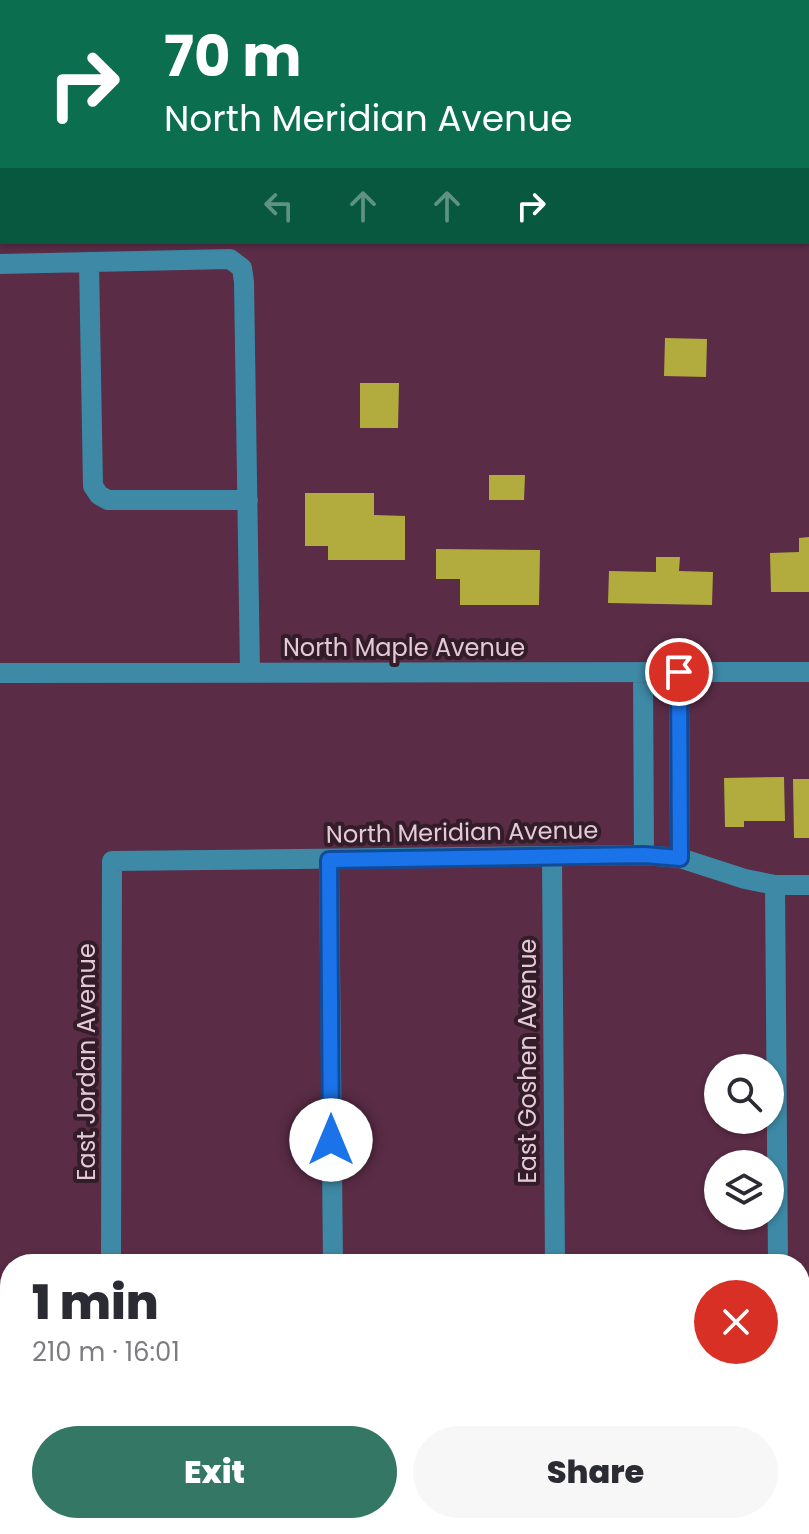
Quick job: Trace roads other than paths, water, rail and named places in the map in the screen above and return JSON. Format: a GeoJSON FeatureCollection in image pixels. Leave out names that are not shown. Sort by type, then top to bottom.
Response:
{"type":"FeatureCollection","features":[{"type":"Feature","properties":{"kind":"street"},"geometry":{"type":"LineString","coordinates":[[0,264],[230,259],[242,268],[250,673]]}},
{"type":"Feature","properties":{"kind":"street"},"geometry":{"type":"LineString","coordinates":[[89,262],[93,486],[99,495],[108,500],[248,500]]}},
{"type":"Feature","properties":{"kind":"street"},"geometry":{"type":"LineString","coordinates":[[643,672],[644,855]]}},
{"type":"Feature","properties":{"kind":"street"},"geometry":{"type":"LineString","coordinates":[[679,672],[680,858]]}},
{"type":"Feature","properties":{"kind":"street","name":"North Maple Avenue"},"geometry":{"type":"LineString","coordinates":[[0,673],[809,672]]}},
{"type":"Feature","properties":{"kind":"street","name":"North Meridian Avenue"},"geometry":{"type":"LineString","coordinates":[[112,861],[644,855],[680,858],[745,879],[775,885],[809,885]]}},
{"type":"Feature","properties":{"kind":"street","name":"East Goshen Avenue"},"geometry":{"type":"LineString","coordinates":[[552,858],[555,1254]]}},
{"type":"Feature","properties":{"kind":"street"},"geometry":{"type":"LineString","coordinates":[[329,860],[333,1254]]}},
{"type":"Feature","properties":{"kind":"street","name":"East Jordan Avenue"},"geometry":{"type":"LineString","coordinates":[[111,1254],[112,861]]}},
{"type":"Feature","properties":{"kind":"street"},"geometry":{"type":"LineString","coordinates":[[775,885],[778,1254]]}}]}
